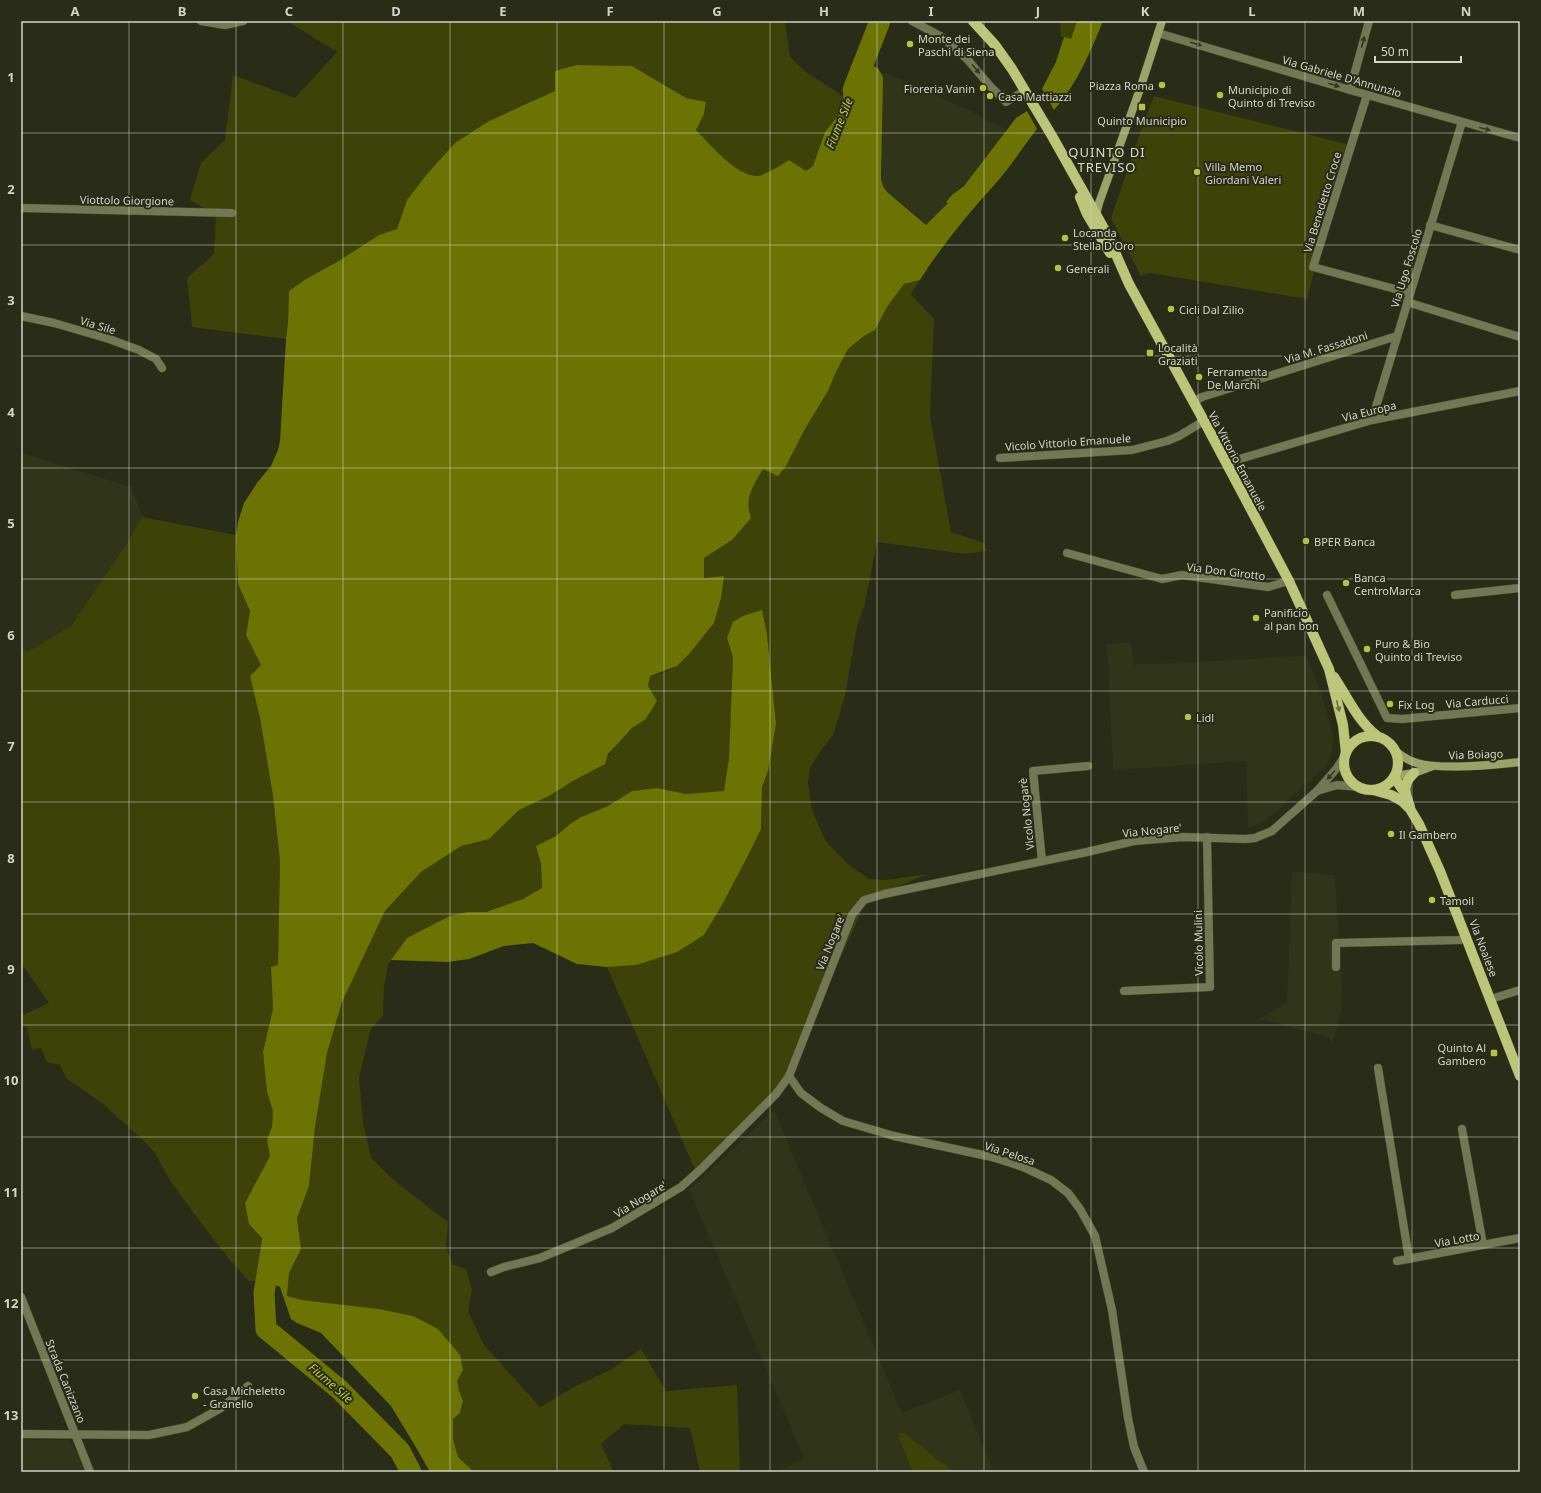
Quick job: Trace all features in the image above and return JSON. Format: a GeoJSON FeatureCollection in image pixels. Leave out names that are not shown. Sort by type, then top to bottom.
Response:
{"type":"FeatureCollection","features":[{"type":"Feature","properties":{"kind":"main road","name":"Via Vittorio Emanuele"},"geometry":{"type":"LineString","coordinates":[[973,21],[995,45],[1012,69],[1107,234],[1121,267],[1289,581],[1329,668],[1360,720],[1368,730],[1377,736]]}},
{"type":"Feature","properties":{"kind":"main road"},"geometry":{"type":"LineString","coordinates":[[1096,215],[1138,96],[1162,21]]}},
{"type":"Feature","properties":{"kind":"main road","name":"Via Vittorio Emanuele"},"geometry":{"type":"LineString","coordinates":[[1066,162],[1087,214],[1106,249],[1121,267]]}},
{"type":"Feature","properties":{"kind":"main road","name":"Via Vittorio Emanuele"},"geometry":{"type":"LineString","coordinates":[[1329,668],[1343,725],[1345,755]]}},
{"type":"Feature","properties":{"kind":"main road"},"geometry":{"type":"LineString","coordinates":[[1377,736],[1390,744],[1395,751],[1398,763],[1395,776],[1383,787],[1368,790],[1358,787],[1348,777],[1345,771],[1345,755],[1349,747],[1358,739],[1377,736]]}},
{"type":"Feature","properties":{"kind":"main road","name":"Via Boiago"},"geometry":{"type":"LineString","coordinates":[[1395,751],[1404,758],[1418,764],[1434,766],[1520,762]]}},
{"type":"Feature","properties":{"kind":"main road","name":"Via Boiago"},"geometry":{"type":"LineString","coordinates":[[1395,776],[1414,773],[1434,766]]}},
{"type":"Feature","properties":{"kind":"main road"},"geometry":{"type":"LineString","coordinates":[[1406,795],[1406,783],[1414,773]]}},
{"type":"Feature","properties":{"kind":"main road","name":"Via Noalese"},"geometry":{"type":"LineString","coordinates":[[1395,776],[1406,795],[1410,809],[1440,871],[1520,1076]]}},
{"type":"Feature","properties":{"kind":"main road","name":"Via Noalese"},"geometry":{"type":"LineString","coordinates":[[1374,790],[1391,795],[1402,801],[1410,809]]}},
{"type":"Feature","properties":{"kind":"street"},"geometry":{"type":"LineString","coordinates":[[201,21],[225,25],[243,21]]}},
{"type":"Feature","properties":{"kind":"street"},"geometry":{"type":"LineString","coordinates":[[912,21],[942,37],[968,59],[990,86],[1006,102],[1024,91]]}},
{"type":"Feature","properties":{"kind":"street"},"geometry":{"type":"LineString","coordinates":[[1350,90],[1369,21]]}},
{"type":"Feature","properties":{"kind":"street","name":"Via Gabriele D'Annunzio"},"geometry":{"type":"LineString","coordinates":[[1158,33],[1367,95],[1520,138]]}},
{"type":"Feature","properties":{"kind":"street","name":"Via Benedetto Croce"},"geometry":{"type":"LineString","coordinates":[[1367,95],[1313,267],[1410,293]]}},
{"type":"Feature","properties":{"kind":"street","name":"Via Ugo Foscolo"},"geometry":{"type":"LineString","coordinates":[[1372,420],[1462,122]]}},
{"type":"Feature","properties":{"kind":"street","name":"Viottolo Giorgione"},"geometry":{"type":"LineString","coordinates":[[21,208],[232,213]]}},
{"type":"Feature","properties":{"kind":"street","name":"Via Vittorio Emanuele"},"geometry":{"type":"LineString","coordinates":[[1096,215],[1096,231]]}},
{"type":"Feature","properties":{"kind":"street"},"geometry":{"type":"LineString","coordinates":[[1430,225],[1520,250]]}},
{"type":"Feature","properties":{"kind":"street"},"geometry":{"type":"LineString","coordinates":[[1407,302],[1520,338]]}},
{"type":"Feature","properties":{"kind":"street","name":"Via Sile"},"geometry":{"type":"LineString","coordinates":[[21,316],[54,323],[109,339],[139,350],[156,359],[162,368]]}},
{"type":"Feature","properties":{"kind":"street","name":"Via M. Fassadoni"},"geometry":{"type":"LineString","coordinates":[[1194,402],[1202,397],[1397,336]]}},
{"type":"Feature","properties":{"kind":"street","name":"Via Europa"},"geometry":{"type":"LineString","coordinates":[[1226,463],[1372,420],[1520,391]]}},
{"type":"Feature","properties":{"kind":"street","name":"Vicolo Vittorio Emanuele"},"geometry":{"type":"LineString","coordinates":[[1000,458],[1132,450],[1167,441],[1179,436],[1204,421]]}},
{"type":"Feature","properties":{"kind":"street","name":"Via Don Girotto"},"geometry":{"type":"LineString","coordinates":[[1066,553],[1162,579],[1182,575],[1268,587],[1289,581]]}},
{"type":"Feature","properties":{"kind":"street"},"geometry":{"type":"LineString","coordinates":[[1455,595],[1520,588]]}},
{"type":"Feature","properties":{"kind":"street","name":"Via Carducci"},"geometry":{"type":"LineString","coordinates":[[1327,595],[1387,718],[1402,719],[1520,708]]}},
{"type":"Feature","properties":{"kind":"street","name":"Via Nogare'"},"geometry":{"type":"LineString","coordinates":[[490,1272],[540,1258],[612,1228],[681,1187],[701,1169],[776,1094],[789,1076],[852,915],[864,900],[884,894],[1134,841],[1183,837],[1245,839],[1263,835],[1272,830],[1317,791],[1337,768],[1345,755]]}},
{"type":"Feature","properties":{"kind":"street","name":"Vicolo Nogarè"},"geometry":{"type":"LineString","coordinates":[[1042,861],[1033,771],[1088,766]]}},
{"type":"Feature","properties":{"kind":"street","name":"Via Nogare'"},"geometry":{"type":"LineString","coordinates":[[1317,791],[1337,786],[1358,787]]}},
{"type":"Feature","properties":{"kind":"street","name":"Vicolo Mulini"},"geometry":{"type":"LineString","coordinates":[[1124,991],[1210,987],[1207,837]]}},
{"type":"Feature","properties":{"kind":"street"},"geometry":{"type":"LineString","coordinates":[[1336,967],[1336,943],[1460,940],[1467,937]]}},
{"type":"Feature","properties":{"kind":"street"},"geometry":{"type":"LineString","coordinates":[[1491,999],[1520,990]]}},
{"type":"Feature","properties":{"kind":"street"},"geometry":{"type":"LineString","coordinates":[[1378,1068],[1409,1259]]}},
{"type":"Feature","properties":{"kind":"street","name":"Via Pelosa"},"geometry":{"type":"LineString","coordinates":[[789,1076],[801,1093],[821,1108],[843,1121],[894,1136],[1022,1166],[1051,1180],[1068,1193],[1080,1209],[1095,1236],[1112,1310],[1128,1418],[1134,1447],[1144,1472]]}},
{"type":"Feature","properties":{"kind":"street"},"geometry":{"type":"LineString","coordinates":[[1462,1129],[1483,1245]]}},
{"type":"Feature","properties":{"kind":"street","name":"Via Lotto"},"geometry":{"type":"LineString","coordinates":[[1397,1261],[1520,1238]]}},
{"type":"Feature","properties":{"kind":"street","name":"Strada Canizzano"},"geometry":{"type":"LineString","coordinates":[[21,1298],[90,1472]]}},
{"type":"Feature","properties":{"kind":"street"},"geometry":{"type":"LineString","coordinates":[[21,1434],[149,1435],[187,1427],[221,1408],[248,1386]]}},
{"type":"Feature","properties":{"kind":"shaded area"},"geometry":{"type":"Polygon","coordinates":[[[287,21],[785,21],[790,57],[806,72],[843,96],[846,106],[825,132],[813,166],[806,171],[789,160],[770,172],[759,176],[750,175],[732,166],[716,152],[696,130],[704,114],[706,102],[686,98],[632,66],[576,65],[555,71],[555,91],[489,121],[455,143],[427,174],[407,200],[397,229],[379,235],[337,262],[306,279],[289,291],[286,339],[192,327],[187,278],[214,254],[216,215],[190,200],[201,163],[225,140],[233,75],[295,98],[337,52],[287,21]]]}},
{"type":"Feature","properties":{"kind":"shaded area"},"geometry":{"type":"Polygon","coordinates":[[[1060,21],[1077,21],[1071,39],[1061,37],[1060,21]]]}},
{"type":"Feature","properties":{"kind":"shaded area"},"geometry":{"type":"Polygon","coordinates":[[[884,72],[973,112],[1007,130],[964,186],[952,195],[948,202],[926,225],[887,192],[882,184],[882,74],[884,72]]]}},
{"type":"Feature","properties":{"kind":"shaded area"},"geometry":{"type":"Polygon","coordinates":[[[1154,96],[1347,144],[1307,299],[1150,273],[1141,276],[1111,218],[1154,96]]]}},
{"type":"Feature","properties":{"kind":"shaded area"},"geometry":{"type":"Polygon","coordinates":[[[920,280],[911,294],[934,319],[930,416],[951,532],[984,543],[987,551],[965,554],[877,542],[865,603],[857,627],[845,696],[833,735],[821,750],[810,768],[808,782],[812,810],[825,840],[849,865],[869,879],[886,880],[928,874],[867,899],[838,963],[828,969],[789,1076],[696,1172],[607,967],[636,965],[704,935],[748,857],[761,829],[762,787],[768,771],[776,724],[767,634],[762,610],[727,638],[733,657],[729,758],[724,792],[686,794],[657,788],[632,791],[608,806],[581,817],[556,836],[536,846],[541,864],[542,888],[523,899],[485,912],[467,912],[407,938],[388,965],[384,987],[383,1016],[373,1026],[370,1032],[359,1078],[363,1123],[371,1158],[397,1183],[448,1222],[446,1247],[452,1264],[466,1269],[472,1290],[468,1312],[484,1345],[540,1407],[574,1387],[612,1369],[641,1349],[666,1391],[737,1385],[740,1472],[700,1472],[690,1428],[624,1424],[601,1444],[614,1472],[474,1472],[458,1457],[453,1439],[453,1419],[462,1409],[463,1404],[457,1387],[457,1381],[463,1370],[413,1316],[379,1309],[287,1297],[289,1273],[301,1249],[297,1218],[309,1186],[315,1127],[327,1053],[342,1002],[385,911],[421,872],[461,845],[488,839],[519,810],[549,796],[604,764],[611,751],[621,739],[645,720],[650,676],[677,666],[690,653],[714,623],[723,576],[703,578],[704,558],[732,540],[748,508],[750,491],[763,469],[786,466],[805,429],[828,391],[848,349],[864,336],[875,330],[887,307],[904,284],[920,280]]]}},
{"type":"Feature","properties":{"kind":"shaded area"},"geometry":{"type":"Polygon","coordinates":[[[21,453],[131,487],[143,517],[95,592],[71,626],[27,652],[21,647],[21,453]]]}},
{"type":"Feature","properties":{"kind":"shaded area"},"geometry":{"type":"Polygon","coordinates":[[[142,517],[236,535],[238,584],[250,611],[246,635],[261,665],[250,676],[260,718],[273,796],[280,861],[278,965],[271,967],[273,1009],[263,1052],[267,1092],[273,1111],[272,1127],[267,1140],[270,1156],[245,1203],[249,1224],[273,1250],[268,1261],[260,1266],[260,1281],[249,1281],[229,1259],[170,1180],[155,1153],[142,1139],[103,1104],[66,1078],[60,1065],[47,1062],[41,1048],[32,1050],[27,1028],[21,1024],[21,1016],[49,1003],[24,967],[21,968],[21,647],[27,652],[71,626],[129,540],[142,517]]]}},
{"type":"Feature","properties":{"kind":"shaded area"},"geometry":{"type":"Polygon","coordinates":[[[1131,642],[1134,665],[1307,656],[1324,702],[1333,735],[1332,752],[1328,762],[1320,772],[1265,821],[1248,828],[1246,761],[1113,770],[1107,644],[1131,642]]]}},
{"type":"Feature","properties":{"kind":"shaded area"},"geometry":{"type":"Polygon","coordinates":[[[1292,872],[1335,875],[1343,1004],[1332,1044],[1330,1038],[1262,1019],[1256,1022],[1287,1002],[1292,872]]]}},
{"type":"Feature","properties":{"kind":"shaded area"},"geometry":{"type":"Polygon","coordinates":[[[774,1110],[902,1413],[960,1390],[994,1472],[777,1472],[804,1458],[689,1190],[774,1110]]]}},
{"type":"Feature","properties":{"kind":"shaded area"},"geometry":{"type":"Polygon","coordinates":[[[900,1433],[904,1433],[954,1472],[913,1472],[899,1438],[900,1433]]]}},
{"type":"Feature","properties":{"kind":"shaded area"},"geometry":{"type":"Polygon","coordinates":[[[21,1440],[69,1440],[80,1459],[85,1472],[21,1472],[21,1440]]]}},
{"type":"Feature","properties":{"kind":"water"},"geometry":{"type":"Polygon","coordinates":[[[1077,21],[1103,21],[1076,79],[1062,101],[1054,110],[1042,89],[1056,62],[1064,37],[1071,39],[1077,21]]]}},
{"type":"Feature","properties":{"kind":"water"},"geometry":{"type":"Polygon","coordinates":[[[859,60],[878,68],[883,77],[881,179],[883,186],[887,192],[926,225],[948,203],[946,202],[952,195],[964,186],[1016,118],[1027,111],[1037,129],[1001,177],[946,242],[920,280],[904,284],[887,307],[875,330],[864,336],[848,349],[828,391],[805,429],[786,466],[778,476],[763,469],[749,498],[749,511],[751,518],[732,540],[704,558],[704,578],[724,576],[721,598],[714,623],[690,653],[677,666],[650,676],[648,686],[657,701],[645,720],[632,728],[608,754],[605,764],[549,796],[519,810],[489,839],[461,846],[421,872],[385,911],[342,1002],[327,1053],[315,1127],[309,1186],[297,1218],[301,1249],[289,1273],[287,1296],[302,1300],[379,1309],[413,1316],[438,1329],[460,1355],[463,1370],[457,1381],[463,1401],[460,1413],[453,1419],[453,1439],[458,1457],[474,1472],[430,1472],[391,1406],[321,1333],[291,1319],[280,1287],[265,1281],[260,1281],[260,1266],[268,1261],[273,1250],[249,1224],[245,1203],[270,1156],[267,1140],[272,1127],[273,1111],[267,1092],[263,1052],[273,1009],[271,967],[278,965],[280,861],[273,796],[260,718],[250,676],[261,665],[246,635],[250,611],[238,584],[236,535],[238,522],[244,503],[257,483],[271,466],[280,441],[289,291],[306,279],[337,262],[379,235],[397,229],[407,200],[427,174],[455,143],[489,121],[555,91],[555,71],[576,65],[632,66],[686,98],[706,102],[704,114],[696,130],[724,159],[733,166],[750,175],[759,176],[789,160],[806,171],[813,166],[825,132],[846,106],[843,96],[851,66],[854,61],[859,60]]]}},
{"type":"Feature","properties":{"kind":"water"},"geometry":{"type":"Polygon","coordinates":[[[762,610],[767,634],[776,724],[768,771],[762,787],[761,829],[722,905],[704,935],[677,952],[636,965],[607,967],[577,964],[533,943],[504,946],[469,959],[448,962],[391,960],[407,938],[450,916],[467,912],[486,912],[523,899],[542,888],[541,864],[536,846],[556,836],[581,817],[608,806],[632,791],[657,788],[686,794],[724,791],[729,758],[733,657],[727,638],[733,622],[743,616],[762,610]]]}},
{"type":"Feature","properties":{"kind":"waterway","name":"Fiume Sile"},"geometry":{"type":"LineString","coordinates":[[853,90],[880,21]]}},
{"type":"Feature","properties":{"kind":"waterway","name":"Fiume Sile"},"geometry":{"type":"LineString","coordinates":[[276,1220],[264,1293],[266,1329],[339,1389],[400,1451],[411,1472]]}},
{"type":"Feature","properties":{"kind":"place","name":"Monte dei Paschi di Siena"},"geometry":{"type":"Point","coordinates":[910,44]}},
{"type":"Feature","properties":{"kind":"place","name":"Piazza Roma"},"geometry":{"type":"Point","coordinates":[1162,85]}},
{"type":"Feature","properties":{"kind":"place","name":"Fioreria Vanin"},"geometry":{"type":"Point","coordinates":[983,88]}},
{"type":"Feature","properties":{"kind":"place","name":"Municipio di Quinto di Treviso"},"geometry":{"type":"Point","coordinates":[1220,95]}},
{"type":"Feature","properties":{"kind":"place","name":"Casa Mattiazzi"},"geometry":{"type":"Point","coordinates":[990,96]}},
{"type":"Feature","properties":{"kind":"place","name":"Quinto Municipio"},"geometry":{"type":"Point","coordinates":[1142,107]}},
{"type":"Feature","properties":{"kind":"place","name":"Villa Memo Giordani Valeri"},"geometry":{"type":"Point","coordinates":[1197,172]}},
{"type":"Feature","properties":{"kind":"place","name":"Locanda Stella D'Oro"},"geometry":{"type":"Point","coordinates":[1065,238]}},
{"type":"Feature","properties":{"kind":"place","name":"Generali"},"geometry":{"type":"Point","coordinates":[1058,268]}},
{"type":"Feature","properties":{"kind":"place","name":"Cicli Dal Zilio"},"geometry":{"type":"Point","coordinates":[1171,309]}},
{"type":"Feature","properties":{"kind":"place","name":"Località Graziati"},"geometry":{"type":"Point","coordinates":[1150,353]}},
{"type":"Feature","properties":{"kind":"place","name":"Ferramenta De Marchi"},"geometry":{"type":"Point","coordinates":[1199,377]}},
{"type":"Feature","properties":{"kind":"place","name":"BPER Banca"},"geometry":{"type":"Point","coordinates":[1306,541]}},
{"type":"Feature","properties":{"kind":"place","name":"Banca CentroMarca"},"geometry":{"type":"Point","coordinates":[1346,583]}},
{"type":"Feature","properties":{"kind":"place","name":"Panificio al pan bon"},"geometry":{"type":"Point","coordinates":[1256,618]}},
{"type":"Feature","properties":{"kind":"place","name":"Puro & Bio Quinto di Treviso"},"geometry":{"type":"Point","coordinates":[1367,649]}},
{"type":"Feature","properties":{"kind":"place","name":"Fix Log"},"geometry":{"type":"Point","coordinates":[1390,704]}},
{"type":"Feature","properties":{"kind":"place","name":"Lidl"},"geometry":{"type":"Point","coordinates":[1188,717]}},
{"type":"Feature","properties":{"kind":"place","name":"Il Gambero"},"geometry":{"type":"Point","coordinates":[1391,834]}},
{"type":"Feature","properties":{"kind":"place","name":"Tamoil"},"geometry":{"type":"Point","coordinates":[1432,900]}},
{"type":"Feature","properties":{"kind":"place","name":"Quinto Al Gambero"},"geometry":{"type":"Point","coordinates":[1494,1053]}},
{"type":"Feature","properties":{"kind":"place","name":"Casa Micheletto - Granello"},"geometry":{"type":"Point","coordinates":[195,1396]}},
{"type":"Feature","properties":{"kind":"district","name":"QUINTO DI TREVISO"},"geometry":{"type":"Point","coordinates":[1107,160]}}]}
